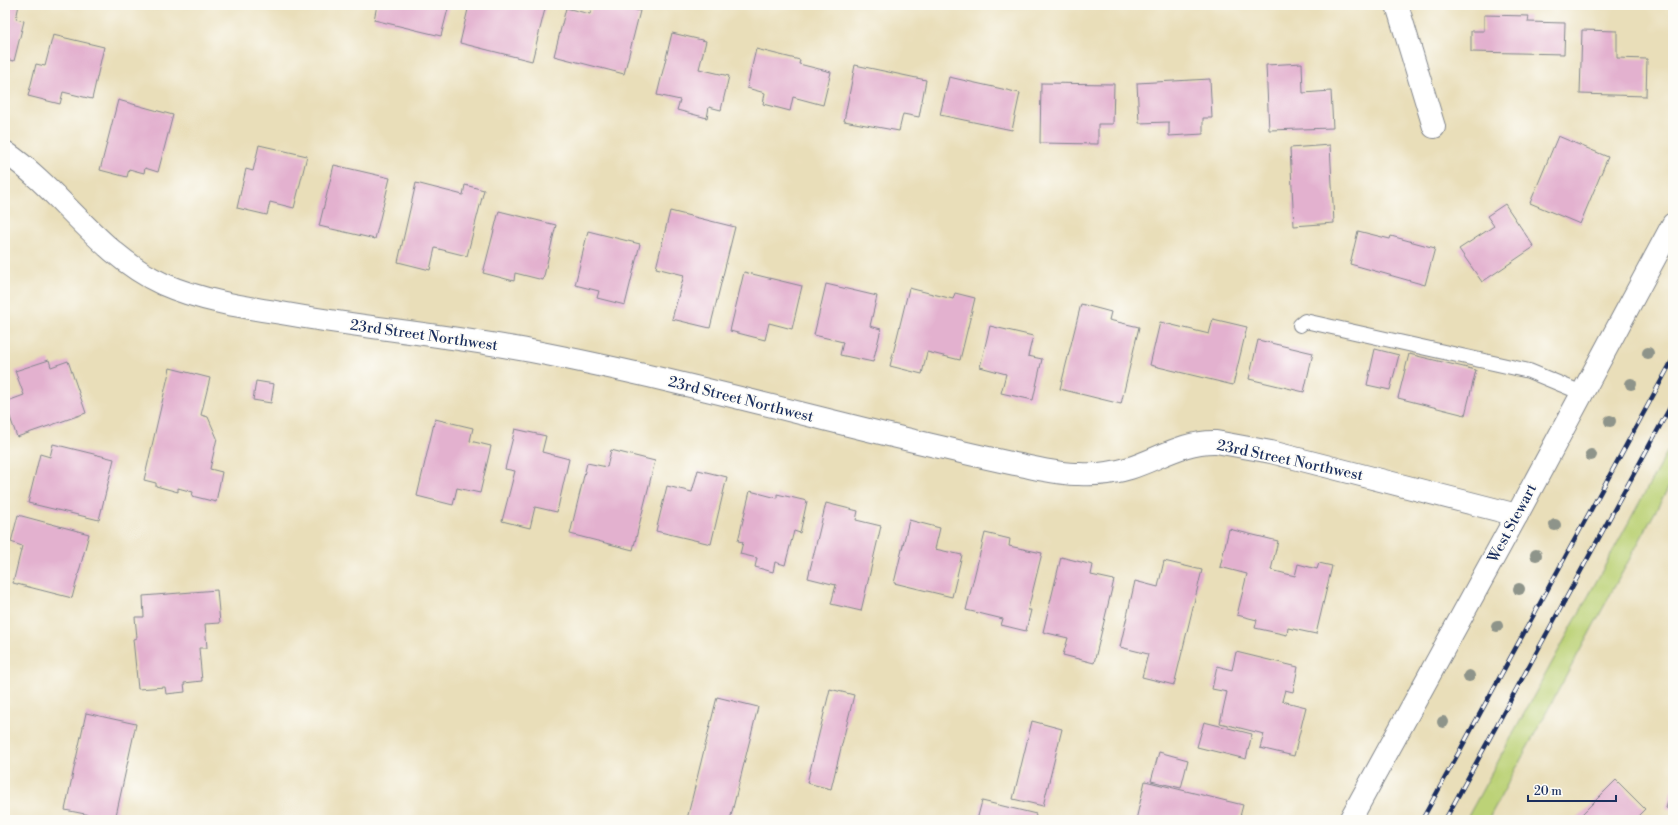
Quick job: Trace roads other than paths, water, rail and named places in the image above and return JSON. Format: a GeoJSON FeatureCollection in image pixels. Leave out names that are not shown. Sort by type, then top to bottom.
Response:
{"type":"FeatureCollection","features":[{"type":"Feature","properties":{"kind":"street"},"geometry":{"type":"LineString","coordinates":[[1397,5],[1434,127]]}},
{"type":"Feature","properties":{"kind":"street","name":"23rd Street Northwest"},"geometry":{"type":"LineString","coordinates":[[5,152],[45,184],[87,229],[114,253],[145,276],[167,286],[198,296],[260,310],[313,319],[425,333],[528,350],[631,371],[973,455],[1048,470],[1076,474],[1101,474],[1128,468],[1191,445],[1216,442],[1272,452],[1517,515]]}},
{"type":"Feature","properties":{"kind":"street","name":"West Stewart"},"geometry":{"type":"LineString","coordinates":[[1350,820],[1517,515],[1673,224]]}},
{"type":"Feature","properties":{"kind":"lane"},"geometry":{"type":"LineString","coordinates":[[1300,325],[1305,321],[1529,371],[1582,393]]}},
{"type":"Feature","properties":{"kind":"railway"},"geometry":{"type":"LineString","coordinates":[[1422,820],[1673,359]]}},
{"type":"Feature","properties":{"kind":"railway"},"geometry":{"type":"LineString","coordinates":[[1445,820],[1673,402]]}}]}
